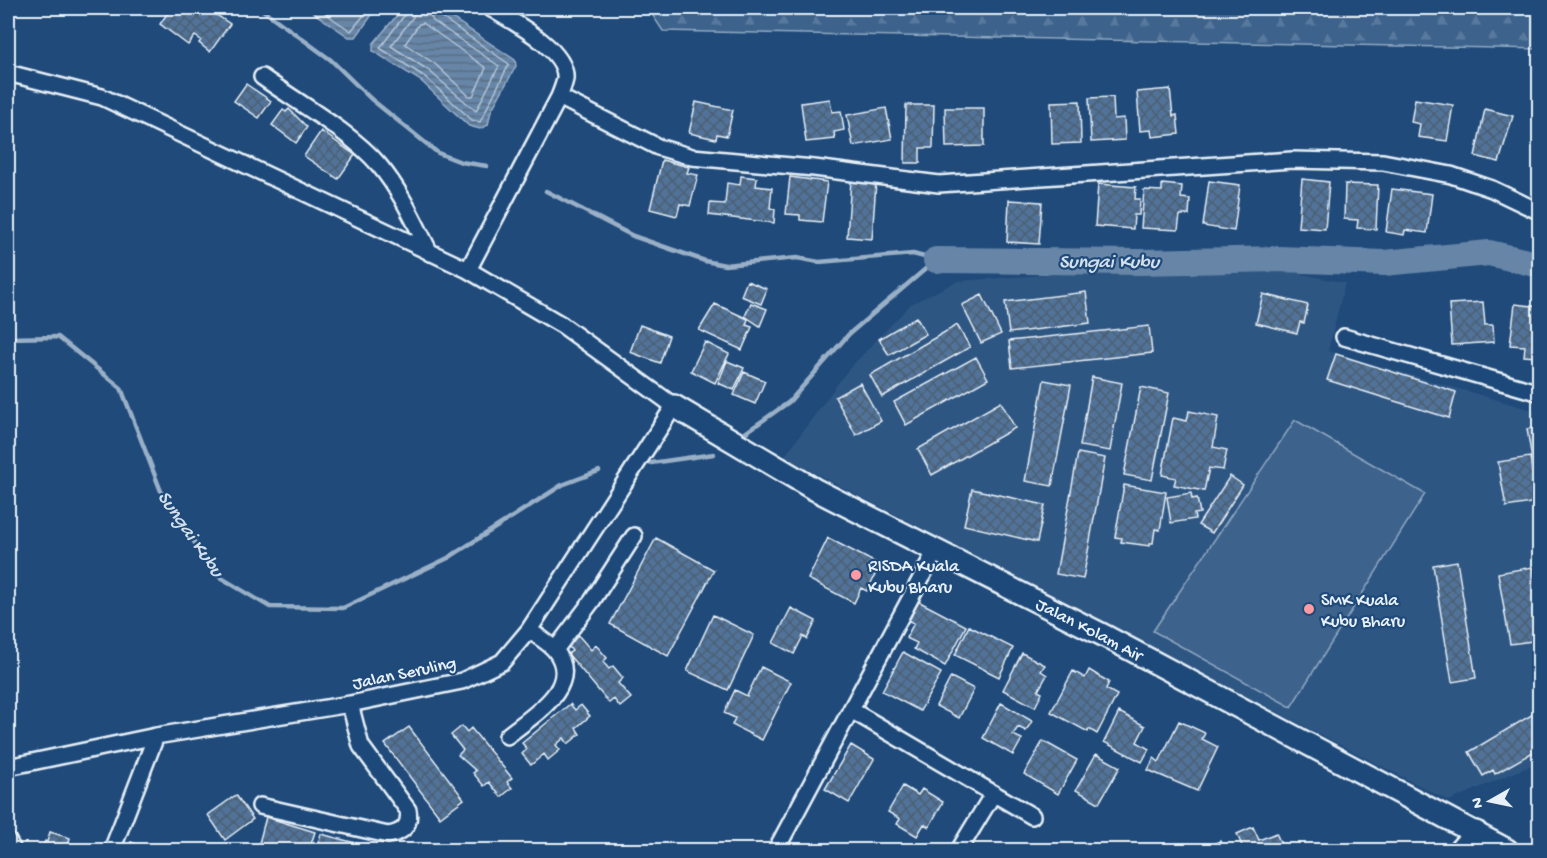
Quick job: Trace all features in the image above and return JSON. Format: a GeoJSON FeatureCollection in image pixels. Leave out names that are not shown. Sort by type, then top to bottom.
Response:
{"type":"FeatureCollection","features":[{"type":"Feature","properties":{"kind":"street"},"geometry":{"type":"LineString","coordinates":[[468,270],[559,97],[565,79],[562,64],[554,52],[490,8]]}},
{"type":"Feature","properties":{"kind":"street"},"geometry":{"type":"LineString","coordinates":[[8,73],[102,97],[468,270],[562,325],[674,405]]}},
{"type":"Feature","properties":{"kind":"street"},"geometry":{"type":"LineString","coordinates":[[262,77],[363,149],[378,164],[402,199],[430,253]]}},
{"type":"Feature","properties":{"kind":"street"},"geometry":{"type":"LineString","coordinates":[[559,97],[658,147],[692,158],[814,168],[939,184],[1292,160],[1383,162],[1451,175],[1492,189],[1539,212]]}},
{"type":"Feature","properties":{"kind":"street"},"geometry":{"type":"LineString","coordinates":[[1344,337],[1539,393]]}},
{"type":"Feature","properties":{"kind":"street","name":"Jalan Kolam Air"},"geometry":{"type":"LineString","coordinates":[[674,405],[814,489],[1105,636],[1507,850]]}},
{"type":"Feature","properties":{"kind":"street","name":"Jalan Seruling"},"geometry":{"type":"LineString","coordinates":[[8,767],[156,736],[350,704],[462,681],[484,672],[502,662],[529,630],[674,405]]}},
{"type":"Feature","properties":{"kind":"street"},"geometry":{"type":"LineString","coordinates":[[555,650],[592,601],[634,536]]}},
{"type":"Feature","properties":{"kind":"street"},"geometry":{"type":"LineString","coordinates":[[776,850],[935,552]]}},
{"type":"Feature","properties":{"kind":"street"},"geometry":{"type":"LineString","coordinates":[[507,736],[554,697],[562,685],[564,674],[555,650],[529,630]]}},
{"type":"Feature","properties":{"kind":"street"},"geometry":{"type":"LineString","coordinates":[[260,806],[388,835],[398,833],[405,828],[409,818],[408,810],[361,746],[350,704]]}},
{"type":"Feature","properties":{"kind":"street"},"geometry":{"type":"LineString","coordinates":[[851,710],[1032,816]]}},
{"type":"Feature","properties":{"kind":"street"},"geometry":{"type":"LineString","coordinates":[[112,850],[156,736]]}},
{"type":"Feature","properties":{"kind":"street"},"geometry":{"type":"LineString","coordinates":[[959,850],[993,794]]}},
{"type":"Feature","properties":{"kind":"street"},"geometry":{"type":"LineString","coordinates":[[1460,850],[1476,832]]}},
{"type":"Feature","properties":{"kind":"street"},"geometry":{"type":"LineString","coordinates":[[8,841],[13,850]]}},
{"type":"Feature","properties":{"kind":"shaded area","name":"SMK Kuala Kubu Bharu"},"geometry":{"type":"Polygon","coordinates":[[[1287,271],[1345,283],[1328,351],[1539,412],[1539,762],[1449,801],[784,457],[847,371],[911,304],[958,281],[1057,274],[1287,271]]]}},
{"type":"Feature","properties":{"kind":"green space"},"geometry":{"type":"Polygon","coordinates":[[[648,8],[1539,8],[1540,49],[663,31],[648,8]]]}},
{"type":"Feature","properties":{"kind":"green space"},"geometry":{"type":"Polygon","coordinates":[[[1295,420],[1425,494],[1291,707],[1153,631],[1295,420]]]}},
{"type":"Feature","properties":{"kind":"water"},"geometry":{"type":"Polygon","coordinates":[[[310,8],[377,8],[356,37],[349,37],[311,11],[310,8]]]}},
{"type":"Feature","properties":{"kind":"water"},"geometry":{"type":"Polygon","coordinates":[[[403,8],[437,8],[515,60],[516,66],[491,111],[488,125],[480,129],[469,126],[421,81],[373,51],[373,44],[403,8]]]}},
{"type":"Feature","properties":{"kind":"building"},"geometry":{"type":"Polygon","coordinates":[[[171,8],[206,8],[230,24],[210,52],[199,43],[201,40],[195,36],[188,45],[160,24],[171,8]]]}},
{"type":"Feature","properties":{"kind":"building"},"geometry":{"type":"Polygon","coordinates":[[[246,84],[271,101],[259,118],[234,101],[246,84]]]}},
{"type":"Feature","properties":{"kind":"building"},"geometry":{"type":"Polygon","coordinates":[[[1170,89],[1173,116],[1177,115],[1179,134],[1152,137],[1151,130],[1140,131],[1137,92],[1170,89]]]}},
{"type":"Feature","properties":{"kind":"building"},"geometry":{"type":"Polygon","coordinates":[[[1113,97],[1114,119],[1124,118],[1125,140],[1091,142],[1089,98],[1113,97]]]}},
{"type":"Feature","properties":{"kind":"building"},"geometry":{"type":"Polygon","coordinates":[[[830,99],[832,112],[841,111],[844,130],[834,132],[835,139],[806,142],[801,103],[830,99]]]}},
{"type":"Feature","properties":{"kind":"building"},"geometry":{"type":"Polygon","coordinates":[[[1415,99],[1453,105],[1447,141],[1418,137],[1420,124],[1411,122],[1415,99]]]}},
{"type":"Feature","properties":{"kind":"building"},"geometry":{"type":"Polygon","coordinates":[[[1080,101],[1081,143],[1052,144],[1051,102],[1080,101]]]}},
{"type":"Feature","properties":{"kind":"building"},"geometry":{"type":"Polygon","coordinates":[[[696,102],[733,110],[727,136],[717,134],[716,139],[689,133],[696,102]]]}},
{"type":"Feature","properties":{"kind":"building"},"geometry":{"type":"Polygon","coordinates":[[[906,105],[934,105],[933,148],[920,148],[920,163],[905,163],[906,105]]]}},
{"type":"Feature","properties":{"kind":"building"},"geometry":{"type":"Polygon","coordinates":[[[886,108],[892,139],[853,146],[847,115],[886,108]]]}},
{"type":"Feature","properties":{"kind":"building"},"geometry":{"type":"Polygon","coordinates":[[[945,108],[984,108],[984,146],[946,147],[945,108]]]}},
{"type":"Feature","properties":{"kind":"building"},"geometry":{"type":"Polygon","coordinates":[[[289,109],[307,127],[296,143],[272,125],[283,110],[286,112],[289,109]]]}},
{"type":"Feature","properties":{"kind":"building"},"geometry":{"type":"Polygon","coordinates":[[[1485,109],[1513,116],[1499,162],[1475,156],[1485,109]]]}},
{"type":"Feature","properties":{"kind":"building"},"geometry":{"type":"Polygon","coordinates":[[[321,131],[355,155],[338,179],[304,156],[321,131]]]}},
{"type":"Feature","properties":{"kind":"building"},"geometry":{"type":"Polygon","coordinates":[[[662,160],[689,167],[687,173],[698,175],[690,206],[680,204],[677,216],[650,209],[662,160]]]}},
{"type":"Feature","properties":{"kind":"building"},"geometry":{"type":"Polygon","coordinates":[[[741,176],[757,178],[756,186],[772,188],[770,208],[775,209],[774,223],[709,215],[710,203],[725,204],[727,183],[740,185],[741,176]]]}},
{"type":"Feature","properties":{"kind":"building"},"geometry":{"type":"Polygon","coordinates":[[[790,177],[827,182],[822,222],[800,220],[800,215],[786,214],[790,177]]]}},
{"type":"Feature","properties":{"kind":"building"},"geometry":{"type":"Polygon","coordinates":[[[1302,179],[1329,182],[1325,229],[1298,227],[1302,179]]]}},
{"type":"Feature","properties":{"kind":"building"},"geometry":{"type":"Polygon","coordinates":[[[851,180],[876,182],[872,239],[847,237],[851,180]]]}},
{"type":"Feature","properties":{"kind":"building"},"geometry":{"type":"Polygon","coordinates":[[[1209,181],[1240,185],[1234,231],[1203,226],[1209,181]]]}},
{"type":"Feature","properties":{"kind":"building"},"geometry":{"type":"Polygon","coordinates":[[[1098,184],[1136,187],[1135,199],[1140,199],[1139,215],[1134,215],[1133,229],[1095,226],[1098,184]]]}},
{"type":"Feature","properties":{"kind":"building"},"geometry":{"type":"Polygon","coordinates":[[[1162,184],[1182,186],[1181,198],[1190,199],[1189,215],[1180,215],[1178,230],[1141,228],[1144,190],[1162,191],[1162,184]]]}},
{"type":"Feature","properties":{"kind":"building"},"geometry":{"type":"Polygon","coordinates":[[[1345,184],[1378,185],[1376,229],[1357,228],[1358,220],[1344,219],[1345,184]]]}},
{"type":"Feature","properties":{"kind":"building"},"geometry":{"type":"Polygon","coordinates":[[[1392,189],[1432,194],[1427,233],[1405,230],[1404,235],[1386,232],[1392,189]]]}},
{"type":"Feature","properties":{"kind":"building"},"geometry":{"type":"Polygon","coordinates":[[[1009,200],[1042,202],[1039,244],[1007,242],[1009,200]]]}},
{"type":"Feature","properties":{"kind":"building"},"geometry":{"type":"Polygon","coordinates":[[[747,281],[767,289],[761,304],[741,296],[747,281]]]}},
{"type":"Feature","properties":{"kind":"building"},"geometry":{"type":"Polygon","coordinates":[[[1086,292],[1090,323],[1009,333],[1005,302],[1086,292]]]}},
{"type":"Feature","properties":{"kind":"building"},"geometry":{"type":"Polygon","coordinates":[[[1263,294],[1308,305],[1304,323],[1300,322],[1297,333],[1256,323],[1263,294]]]}},
{"type":"Feature","properties":{"kind":"building"},"geometry":{"type":"Polygon","coordinates":[[[982,295],[1001,334],[981,343],[962,305],[982,295]]]}},
{"type":"Feature","properties":{"kind":"building"},"geometry":{"type":"Polygon","coordinates":[[[1483,302],[1485,325],[1493,325],[1494,342],[1452,345],[1449,304],[1483,302]]]}},
{"type":"Feature","properties":{"kind":"building"},"geometry":{"type":"Polygon","coordinates":[[[751,303],[767,309],[760,326],[745,316],[751,303]]]}},
{"type":"Feature","properties":{"kind":"building"},"geometry":{"type":"Polygon","coordinates":[[[715,304],[748,319],[746,325],[752,327],[742,350],[699,330],[715,304]]]}},
{"type":"Feature","properties":{"kind":"building"},"geometry":{"type":"Polygon","coordinates":[[[1515,304],[1540,307],[1540,348],[1536,357],[1524,356],[1525,346],[1510,345],[1515,304]]]}},
{"type":"Feature","properties":{"kind":"building"},"geometry":{"type":"Polygon","coordinates":[[[916,317],[926,334],[889,355],[879,339],[916,317]]]}},
{"type":"Feature","properties":{"kind":"building"},"geometry":{"type":"Polygon","coordinates":[[[640,325],[669,336],[660,363],[630,352],[640,325]]]}},
{"type":"Feature","properties":{"kind":"building"},"geometry":{"type":"Polygon","coordinates":[[[957,325],[970,347],[882,397],[870,375],[957,325]]]}},
{"type":"Feature","properties":{"kind":"building"},"geometry":{"type":"Polygon","coordinates":[[[1149,326],[1152,353],[1012,368],[1009,341],[1149,326]]]}},
{"type":"Feature","properties":{"kind":"building"},"geometry":{"type":"Polygon","coordinates":[[[705,342],[729,354],[715,383],[691,371],[705,342]]]}},
{"type":"Feature","properties":{"kind":"building"},"geometry":{"type":"Polygon","coordinates":[[[1336,354],[1456,392],[1449,418],[1327,380],[1336,354]]]}},
{"type":"Feature","properties":{"kind":"building"},"geometry":{"type":"Polygon","coordinates":[[[976,357],[988,379],[906,425],[894,402],[976,357]]]}},
{"type":"Feature","properties":{"kind":"building"},"geometry":{"type":"Polygon","coordinates":[[[727,361],[744,368],[734,390],[718,383],[727,361]]]}},
{"type":"Feature","properties":{"kind":"building"},"geometry":{"type":"Polygon","coordinates":[[[744,372],[765,381],[755,404],[734,395],[744,372]]]}},
{"type":"Feature","properties":{"kind":"building"},"geometry":{"type":"Polygon","coordinates":[[[1092,377],[1122,383],[1110,451],[1080,446],[1092,377]]]}},
{"type":"Feature","properties":{"kind":"building"},"geometry":{"type":"Polygon","coordinates":[[[1044,380],[1071,385],[1052,486],[1025,481],[1044,380]]]}},
{"type":"Feature","properties":{"kind":"building"},"geometry":{"type":"Polygon","coordinates":[[[860,383],[881,421],[856,435],[835,397],[860,383]]]}},
{"type":"Feature","properties":{"kind":"building"},"geometry":{"type":"Polygon","coordinates":[[[1141,387],[1169,393],[1152,480],[1124,475],[1141,387]]]}},
{"type":"Feature","properties":{"kind":"building"},"geometry":{"type":"Polygon","coordinates":[[[1001,402],[1015,428],[932,475],[918,449],[1001,402]]]}},
{"type":"Feature","properties":{"kind":"building"},"geometry":{"type":"Polygon","coordinates":[[[1189,411],[1218,417],[1213,447],[1227,450],[1223,470],[1209,468],[1204,491],[1174,485],[1176,478],[1162,475],[1173,418],[1187,421],[1189,411]]]}},
{"type":"Feature","properties":{"kind":"building"},"geometry":{"type":"Polygon","coordinates":[[[1540,427],[1540,500],[1539,501],[1527,429],[1540,427]]]}},
{"type":"Feature","properties":{"kind":"building"},"geometry":{"type":"Polygon","coordinates":[[[1078,453],[1105,458],[1083,579],[1056,574],[1078,453]]]}},
{"type":"Feature","properties":{"kind":"building"},"geometry":{"type":"Polygon","coordinates":[[[1530,457],[1537,502],[1506,507],[1498,462],[1530,457]]]}},
{"type":"Feature","properties":{"kind":"building"},"geometry":{"type":"Polygon","coordinates":[[[1230,476],[1243,485],[1212,533],[1198,525],[1230,476]]]}},
{"type":"Feature","properties":{"kind":"building"},"geometry":{"type":"Polygon","coordinates":[[[1124,485],[1166,492],[1160,530],[1155,529],[1153,543],[1150,543],[1150,546],[1121,542],[1122,538],[1115,537],[1124,485]]]}},
{"type":"Feature","properties":{"kind":"building"},"geometry":{"type":"Polygon","coordinates":[[[972,489],[1045,505],[1037,542],[964,525],[972,489]]]}},
{"type":"Feature","properties":{"kind":"building"},"geometry":{"type":"Polygon","coordinates":[[[1191,493],[1192,499],[1197,498],[1200,513],[1194,514],[1195,519],[1171,523],[1167,497],[1191,493]]]}},
{"type":"Feature","properties":{"kind":"building"},"geometry":{"type":"Polygon","coordinates":[[[656,538],[714,570],[668,656],[610,624],[656,538]]]}},
{"type":"Feature","properties":{"kind":"building"},"geometry":{"type":"Polygon","coordinates":[[[828,538],[880,565],[867,591],[861,588],[854,603],[808,579],[828,538]]]}},
{"type":"Feature","properties":{"kind":"building"},"geometry":{"type":"Polygon","coordinates":[[[1457,561],[1476,678],[1452,682],[1433,565],[1457,561]]]}},
{"type":"Feature","properties":{"kind":"building"},"geometry":{"type":"Polygon","coordinates":[[[1533,567],[1540,610],[1540,640],[1510,644],[1498,573],[1533,567]]]}},
{"type":"Feature","properties":{"kind":"building"},"geometry":{"type":"Polygon","coordinates":[[[916,600],[966,626],[945,666],[914,649],[917,643],[906,638],[914,623],[907,620],[916,600]]]}},
{"type":"Feature","properties":{"kind":"building"},"geometry":{"type":"Polygon","coordinates":[[[791,608],[816,621],[807,639],[803,636],[794,654],[773,643],[791,608]]]}},
{"type":"Feature","properties":{"kind":"building"},"geometry":{"type":"Polygon","coordinates":[[[713,615],[754,635],[728,690],[687,671],[713,615]]]}},
{"type":"Feature","properties":{"kind":"building"},"geometry":{"type":"Polygon","coordinates":[[[969,626],[1013,648],[999,677],[955,655],[969,626]]]}},
{"type":"Feature","properties":{"kind":"building"},"geometry":{"type":"Polygon","coordinates":[[[578,635],[591,650],[596,645],[607,658],[603,662],[609,669],[613,666],[623,678],[618,683],[631,698],[620,707],[614,699],[609,703],[568,654],[572,651],[567,644],[578,635]]]}},
{"type":"Feature","properties":{"kind":"building"},"geometry":{"type":"Polygon","coordinates":[[[903,652],[941,673],[920,711],[882,691],[903,652]]]}},
{"type":"Feature","properties":{"kind":"building"},"geometry":{"type":"Polygon","coordinates":[[[1022,653],[1045,665],[1041,671],[1047,675],[1038,691],[1042,693],[1035,707],[1003,690],[1022,653]]]}},
{"type":"Feature","properties":{"kind":"building"},"geometry":{"type":"Polygon","coordinates":[[[761,667],[791,682],[762,740],[732,725],[735,718],[724,713],[735,690],[747,696],[761,667]]]}},
{"type":"Feature","properties":{"kind":"building"},"geometry":{"type":"Polygon","coordinates":[[[1089,670],[1109,682],[1106,689],[1117,695],[1097,734],[1089,729],[1088,732],[1051,712],[1073,671],[1085,678],[1089,670]]]}},
{"type":"Feature","properties":{"kind":"building"},"geometry":{"type":"Polygon","coordinates":[[[951,677],[974,689],[959,718],[936,706],[951,677]]]}},
{"type":"Feature","properties":{"kind":"building"},"geometry":{"type":"Polygon","coordinates":[[[1001,703],[1032,721],[1026,731],[1018,727],[1013,735],[1022,739],[1013,755],[983,738],[1001,703]]]}},
{"type":"Feature","properties":{"kind":"building"},"geometry":{"type":"Polygon","coordinates":[[[570,704],[575,710],[581,705],[590,716],[576,728],[580,734],[568,744],[564,738],[556,745],[560,750],[548,760],[544,754],[531,765],[522,754],[527,749],[522,743],[570,704]]]}},
{"type":"Feature","properties":{"kind":"building"},"geometry":{"type":"Polygon","coordinates":[[[1540,710],[1540,748],[1495,774],[1493,770],[1483,776],[1469,752],[1540,710]]]}},
{"type":"Feature","properties":{"kind":"building"},"geometry":{"type":"Polygon","coordinates":[[[1119,712],[1145,726],[1137,742],[1149,749],[1142,762],[1104,742],[1119,712]]]}},
{"type":"Feature","properties":{"kind":"building"},"geometry":{"type":"Polygon","coordinates":[[[1179,721],[1205,733],[1202,739],[1218,747],[1197,791],[1148,770],[1154,758],[1159,762],[1179,721]]]}},
{"type":"Feature","properties":{"kind":"building"},"geometry":{"type":"Polygon","coordinates":[[[462,726],[467,732],[471,728],[512,778],[507,782],[512,788],[501,797],[489,782],[484,786],[473,773],[476,771],[458,755],[463,750],[451,735],[462,726]]]}},
{"type":"Feature","properties":{"kind":"building"},"geometry":{"type":"Polygon","coordinates":[[[409,727],[464,799],[440,817],[385,744],[409,727]]]}},
{"type":"Feature","properties":{"kind":"building"},"geometry":{"type":"Polygon","coordinates":[[[1043,741],[1077,760],[1058,794],[1024,774],[1043,741]]]}},
{"type":"Feature","properties":{"kind":"building"},"geometry":{"type":"Polygon","coordinates":[[[851,745],[874,759],[849,803],[825,789],[851,745]]]}},
{"type":"Feature","properties":{"kind":"building"},"geometry":{"type":"Polygon","coordinates":[[[1096,754],[1120,767],[1099,803],[1076,790],[1096,754]]]}},
{"type":"Feature","properties":{"kind":"building"},"geometry":{"type":"Polygon","coordinates":[[[903,786],[918,795],[922,789],[943,802],[929,827],[924,824],[917,836],[897,824],[900,819],[888,812],[903,786]]]}},
{"type":"Feature","properties":{"kind":"building"},"geometry":{"type":"Polygon","coordinates":[[[236,795],[253,819],[225,840],[208,815],[236,795]]]}},
{"type":"Feature","properties":{"kind":"building"},"geometry":{"type":"Polygon","coordinates":[[[266,817],[315,832],[309,850],[268,850],[258,847],[266,817]]]}},
{"type":"Feature","properties":{"kind":"building"},"geometry":{"type":"Polygon","coordinates":[[[1253,827],[1259,840],[1276,833],[1282,846],[1272,850],[1232,850],[1242,846],[1237,834],[1253,827]]]}},
{"type":"Feature","properties":{"kind":"building"},"geometry":{"type":"Polygon","coordinates":[[[50,832],[70,838],[67,850],[37,850],[38,845],[43,846],[45,841],[47,842],[50,832]]]}},
{"type":"Feature","properties":{"kind":"building"},"geometry":{"type":"Polygon","coordinates":[[[321,834],[367,846],[366,850],[316,850],[321,834]]]}},
{"type":"Feature","properties":{"kind":"building"},"geometry":{"type":"Polygon","coordinates":[[[1220,841],[1223,850],[1207,850],[1206,847],[1220,841]]]}},
{"type":"Feature","properties":{"kind":"building"},"geometry":{"type":"Polygon","coordinates":[[[131,842],[152,850],[127,850],[131,842]]]}},
{"type":"Feature","properties":{"kind":"waterway"},"geometry":{"type":"LineString","coordinates":[[260,8],[331,60],[371,99],[438,153],[461,162],[487,166]]}},
{"type":"Feature","properties":{"kind":"waterway"},"geometry":{"type":"LineString","coordinates":[[546,191],[633,236],[705,261],[725,265],[797,258],[819,262],[913,254],[936,260]]}},
{"type":"Feature","properties":{"kind":"waterway","name":"Sungai Kubu"},"geometry":{"type":"LineString","coordinates":[[936,260],[1141,262],[1279,259],[1384,263],[1489,253],[1540,265]]}},
{"type":"Feature","properties":{"kind":"waterway","name":"Sungai Kubu"},"geometry":{"type":"LineString","coordinates":[[745,433],[789,402],[849,334],[936,260]]}},
{"type":"Feature","properties":{"kind":"waterway","name":"Sungai Kubu"},"geometry":{"type":"LineString","coordinates":[[8,338],[58,337],[121,388],[164,499],[218,576],[270,607],[343,608],[448,558],[562,485],[599,471]]}},
{"type":"Feature","properties":{"kind":"waterway","name":"Sungai Kubu"},"geometry":{"type":"LineString","coordinates":[[651,463],[714,454]]}},
{"type":"Feature","properties":{"kind":"place","name":"RISDA Kuala Kubu Bharu"},"geometry":{"type":"Point","coordinates":[856,575]}},
{"type":"Feature","properties":{"kind":"place","name":"SMK Kuala Kubu Bharu"},"geometry":{"type":"Point","coordinates":[1309,609]}}]}
